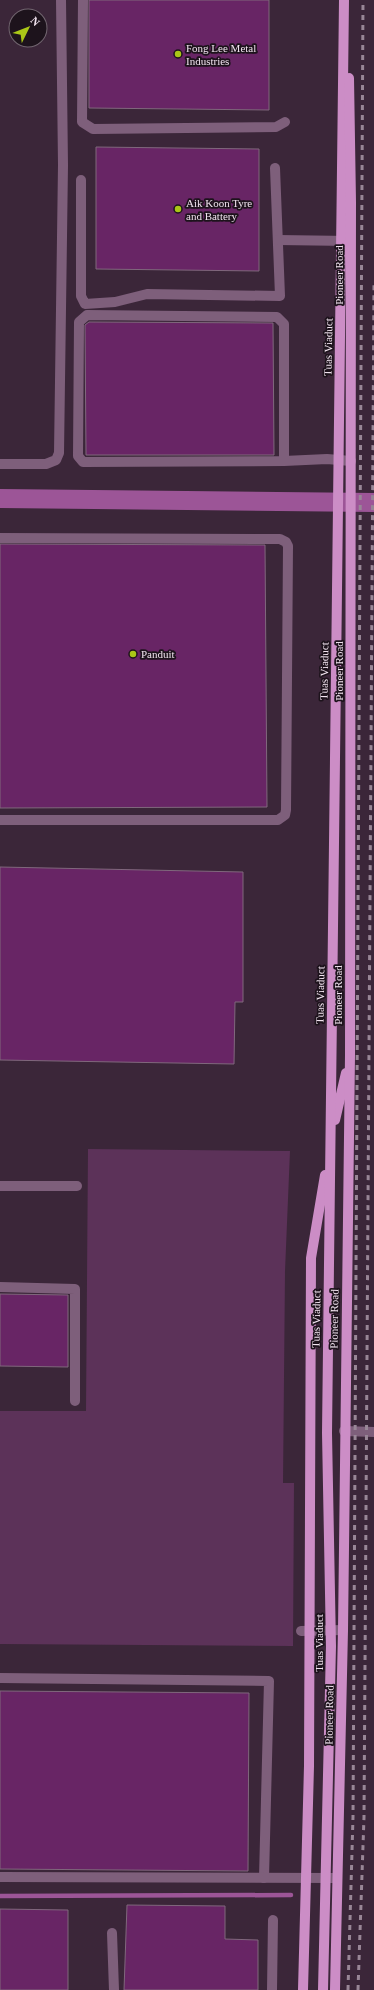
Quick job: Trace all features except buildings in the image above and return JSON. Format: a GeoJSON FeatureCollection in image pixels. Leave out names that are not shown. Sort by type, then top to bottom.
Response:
{"type":"FeatureCollection","features":[{"type":"Feature","properties":{"kind":"main road","name":"Tuas Viaduct"},"geometry":{"type":"LineString","coordinates":[[323,1990],[331,1646],[326,1434],[344,0]]}},
{"type":"Feature","properties":{"kind":"main road","name":"Pioneer Road"},"geometry":{"type":"LineString","coordinates":[[335,1990],[343,1630],[344,1431],[350,1054],[351,240],[348,0]]}},
{"type":"Feature","properties":{"kind":"main road"},"geometry":{"type":"LineString","coordinates":[[303,1990],[309,1751],[311,1258],[331,1133],[350,1054]]}},
{"type":"Feature","properties":{"kind":"street"},"geometry":{"type":"LineString","coordinates":[[0,464],[46,464],[56,460],[59,453],[63,165],[61,0]]}},
{"type":"Feature","properties":{"kind":"street"},"geometry":{"type":"LineString","coordinates":[[83,0],[82,122],[89,128],[276,127],[285,122]]}},
{"type":"Feature","properties":{"kind":"street"},"geometry":{"type":"LineString","coordinates":[[81,180],[81,296],[85,304],[115,302],[147,294],[280,296],[275,168]]}},
{"type":"Feature","properties":{"kind":"street"},"geometry":{"type":"LineString","coordinates":[[278,240],[351,240]]}},
{"type":"Feature","properties":{"kind":"street"},"geometry":{"type":"LineString","coordinates":[[284,462],[284,324],[280,319],[277,317],[87,315],[81,319],[79,322],[78,456],[81,461],[85,463],[284,462],[327,459],[351,461]]}},
{"type":"Feature","properties":{"kind":"street"},"geometry":{"type":"LineString","coordinates":[[0,538],[280,539],[286,542],[288,554],[286,810],[283,818],[278,820],[0,820]]}},
{"type":"Feature","properties":{"kind":"street"},"geometry":{"type":"LineString","coordinates":[[0,1186],[77,1186]]}},
{"type":"Feature","properties":{"kind":"street"},"geometry":{"type":"LineString","coordinates":[[0,1287],[75,1289],[75,1401]]}},
{"type":"Feature","properties":{"kind":"street"},"geometry":{"type":"LineString","coordinates":[[344,1431],[374,1432]]}},
{"type":"Feature","properties":{"kind":"street"},"geometry":{"type":"LineString","coordinates":[[301,1631],[343,1630]]}},
{"type":"Feature","properties":{"kind":"street"},"geometry":{"type":"LineString","coordinates":[[0,1678],[269,1681],[264,1878]]}},
{"type":"Feature","properties":{"kind":"street"},"geometry":{"type":"LineString","coordinates":[[0,1877],[337,1878]]}},
{"type":"Feature","properties":{"kind":"street"},"geometry":{"type":"LineString","coordinates":[[272,1990],[273,1920]]}},
{"type":"Feature","properties":{"kind":"street"},"geometry":{"type":"LineString","coordinates":[[112,1933],[114,1990]]}},
{"type":"Feature","properties":{"kind":"shaded area"},"geometry":{"type":"Polygon","coordinates":[[[0,489],[374,493],[374,512],[0,508],[0,489]]]}},
{"type":"Feature","properties":{"kind":"shaded area"},"geometry":{"type":"Polygon","coordinates":[[[88,1149],[290,1151],[285,1271],[283,1483],[294,1483],[293,1646],[0,1644],[0,1411],[86,1411],[88,1149]]]}},
{"type":"Feature","properties":{"kind":"waterway"},"geometry":{"type":"LineString","coordinates":[[0,1896],[291,1895]]}},
{"type":"Feature","properties":{"kind":"railway"},"geometry":{"type":"LineString","coordinates":[[348,1990],[353,1817],[363,0]]}},
{"type":"Feature","properties":{"kind":"railway"},"geometry":{"type":"LineString","coordinates":[[358,1990],[364,1817],[374,285]]}},
{"type":"Feature","properties":{"kind":"place","name":"Fong Lee Metal Industries"},"geometry":{"type":"Point","coordinates":[178,54]}},
{"type":"Feature","properties":{"kind":"place","name":"Aik Koon Tyre and Battery"},"geometry":{"type":"Point","coordinates":[178,209]}},
{"type":"Feature","properties":{"kind":"place","name":"Panduit"},"geometry":{"type":"Point","coordinates":[133,654]}}]}
